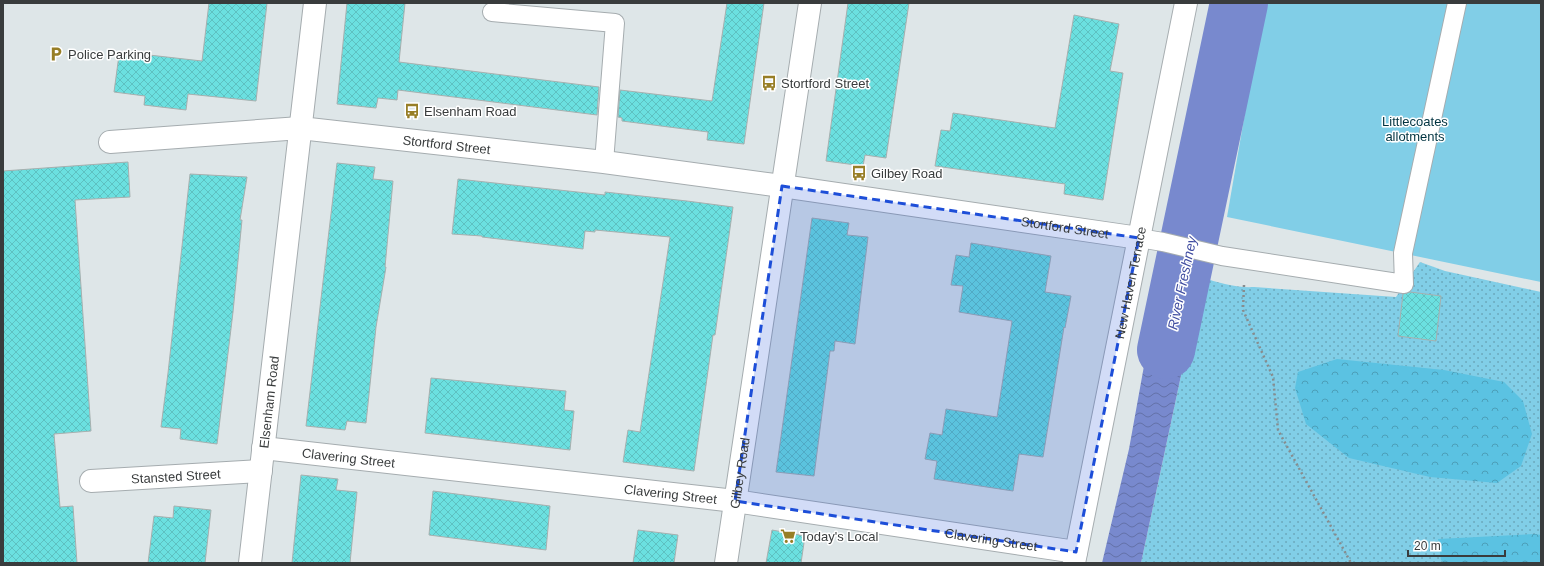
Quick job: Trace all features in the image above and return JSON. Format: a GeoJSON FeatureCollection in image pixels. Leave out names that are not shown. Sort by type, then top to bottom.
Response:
{"type":"FeatureCollection","features":[{"type":"Feature","properties":{"kind":"street","name":"Elsenham Road"},"geometry":{"type":"LineString","coordinates":[[250,563],[315,3]]}},
{"type":"Feature","properties":{"kind":"street","name":"Gilbey Road"},"geometry":{"type":"LineString","coordinates":[[726,563],[810,3]]}},
{"type":"Feature","properties":{"kind":"street","name":"New Haven Terrace"},"geometry":{"type":"LineString","coordinates":[[1075,557],[1186,3]]}},
{"type":"Feature","properties":{"kind":"street","name":"Stortford Street"},"geometry":{"type":"LineString","coordinates":[[110,142],[300,128],[604,162],[782,186],[1138,238]]}},
{"type":"Feature","properties":{"kind":"street","name":"Clavering Street"},"geometry":{"type":"LineString","coordinates":[[263,448],[735,501],[1075,557]]}},
{"type":"Feature","properties":{"kind":"street","name":"Stansted Street"},"geometry":{"type":"LineString","coordinates":[[91,481],[261,471]]}},
{"type":"Feature","properties":{"kind":"lane"},"geometry":{"type":"LineString","coordinates":[[1138,238],[1163,242],[1222,256],[1404,284],[1403,253],[1457,3]]}},
{"type":"Feature","properties":{"kind":"lane"},"geometry":{"type":"LineString","coordinates":[[492,12],[615,23],[604,162]]}},
{"type":"Feature","properties":{"kind":"path"},"geometry":{"type":"LineString","coordinates":[[1246,260],[1243,310],[1273,377],[1278,430],[1351,563]]}},
{"type":"Feature","properties":{"kind":"highlighted area"},"geometry":{"type":"Polygon","coordinates":[[[782,186],[1139,238],[1076,552],[735,501],[782,186]]]}},
{"type":"Feature","properties":{"kind":"green space","name":"Littlecoates allotments"},"geometry":{"type":"Polygon","coordinates":[[[1264,3],[1541,3],[1541,282],[1227,217],[1264,3]]]}},
{"type":"Feature","properties":{"kind":"green space"},"geometry":{"type":"Polygon","coordinates":[[[1420,262],[1445,271],[1541,292],[1541,563],[1141,563],[1202,277],[1241,287],[1396,297],[1420,262]]]}},
{"type":"Feature","properties":{"kind":"green space"},"geometry":{"type":"Polygon","coordinates":[[[1337,359],[1444,370],[1504,382],[1523,401],[1532,434],[1521,466],[1497,483],[1430,477],[1349,458],[1306,424],[1295,388],[1298,372],[1337,359]]]}},
{"type":"Feature","properties":{"kind":"green space"},"geometry":{"type":"Polygon","coordinates":[[[1535,534],[1541,535],[1541,563],[1444,563],[1441,560],[1438,539],[1535,534]]]}},
{"type":"Feature","properties":{"kind":"water"},"geometry":{"type":"Polygon","coordinates":[[[1211,3],[1256,3],[1212,228],[1193,220],[1177,216],[1211,3]]]}},
{"type":"Feature","properties":{"kind":"water"},"geometry":{"type":"Polygon","coordinates":[[[1162,266],[1202,277],[1141,563],[1102,563],[1129,449],[1162,266]]]}},
{"type":"Feature","properties":{"kind":"building"},"geometry":{"type":"Polygon","coordinates":[[[209,3],[267,3],[256,101],[188,94],[186,110],[144,105],[145,96],[114,92],[119,55],[149,59],[149,55],[202,61],[209,3]]]}},
{"type":"Feature","properties":{"kind":"building"},"geometry":{"type":"Polygon","coordinates":[[[347,3],[405,3],[399,62],[599,87],[597,115],[398,90],[397,100],[378,98],[376,108],[337,104],[347,3]]]}},
{"type":"Feature","properties":{"kind":"building"},"geometry":{"type":"Polygon","coordinates":[[[727,3],[764,3],[744,144],[707,140],[708,132],[622,121],[622,118],[618,117],[620,90],[712,101],[727,3]]]}},
{"type":"Feature","properties":{"kind":"building"},"geometry":{"type":"Polygon","coordinates":[[[848,3],[909,3],[886,158],[865,155],[863,166],[826,161],[848,3]]]}},
{"type":"Feature","properties":{"kind":"building"},"geometry":{"type":"Polygon","coordinates":[[[1074,15],[1119,24],[1110,71],[1123,73],[1103,200],[1064,194],[1065,184],[935,166],[941,130],[950,131],[953,113],[1055,128],[1074,15]]]}},
{"type":"Feature","properties":{"kind":"building"},"geometry":{"type":"Polygon","coordinates":[[[128,162],[130,197],[75,200],[91,431],[54,434],[60,507],[73,506],[77,563],[3,563],[3,171],[128,162]]]}},
{"type":"Feature","properties":{"kind":"building"},"geometry":{"type":"Polygon","coordinates":[[[337,163],[375,167],[373,179],[393,181],[386,267],[376,327],[366,423],[347,421],[345,430],[306,426],[337,163]]]}},
{"type":"Feature","properties":{"kind":"building"},"geometry":{"type":"Polygon","coordinates":[[[190,174],[247,177],[240,220],[242,220],[233,312],[217,444],[180,439],[181,429],[161,427],[190,174]]]}},
{"type":"Feature","properties":{"kind":"building"},"geometry":{"type":"Polygon","coordinates":[[[458,179],[605,195],[605,192],[733,207],[694,471],[623,462],[628,430],[640,432],[670,237],[595,230],[595,232],[585,231],[583,249],[482,236],[452,234],[458,179]]]}},
{"type":"Feature","properties":{"kind":"building"},"geometry":{"type":"Polygon","coordinates":[[[812,218],[849,223],[847,235],[868,237],[855,344],[835,341],[834,351],[830,351],[814,476],[776,472],[812,218]]]}},
{"type":"Feature","properties":{"kind":"building"},"geometry":{"type":"Polygon","coordinates":[[[971,243],[1051,256],[1045,292],[1071,296],[1065,328],[1064,327],[1043,457],[1019,454],[1013,491],[934,479],[937,461],[925,459],[930,433],[942,435],[946,409],[997,417],[1012,321],[959,312],[963,286],[951,285],[956,255],[969,257],[971,243]]]}},
{"type":"Feature","properties":{"kind":"building"},"geometry":{"type":"Polygon","coordinates":[[[1410,292],[1441,296],[1436,341],[1398,336],[1403,294],[1410,292]]]}},
{"type":"Feature","properties":{"kind":"building"},"geometry":{"type":"Polygon","coordinates":[[[431,378],[566,391],[564,410],[574,411],[570,450],[425,433],[431,378]]]}},
{"type":"Feature","properties":{"kind":"building"},"geometry":{"type":"Polygon","coordinates":[[[301,475],[338,479],[336,490],[357,492],[350,563],[292,563],[301,475]]]}},
{"type":"Feature","properties":{"kind":"building"},"geometry":{"type":"Polygon","coordinates":[[[433,491],[550,506],[546,550],[429,535],[433,491]]]}},
{"type":"Feature","properties":{"kind":"building"},"geometry":{"type":"Polygon","coordinates":[[[174,506],[211,510],[205,563],[148,563],[154,516],[173,518],[174,506]]]}},
{"type":"Feature","properties":{"kind":"building"},"geometry":{"type":"Polygon","coordinates":[[[638,530],[678,535],[674,563],[633,563],[638,530]]]}},
{"type":"Feature","properties":{"kind":"building"},"geometry":{"type":"Polygon","coordinates":[[[772,530],[805,536],[801,563],[766,563],[772,530]]]}},
{"type":"Feature","properties":{"kind":"waterway","name":"River Freshney"},"geometry":{"type":"LineString","coordinates":[[1166,350],[1239,3]]}},
{"type":"Feature","properties":{"kind":"place","name":"Police Parking"},"geometry":{"type":"Point","coordinates":[56,54]}},
{"type":"Feature","properties":{"kind":"place","name":"Stortford Street"},"geometry":{"type":"Point","coordinates":[769,83]}},
{"type":"Feature","properties":{"kind":"place","name":"Elsenham Road"},"geometry":{"type":"Point","coordinates":[412,111]}},
{"type":"Feature","properties":{"kind":"place","name":"Gilbey Road"},"geometry":{"type":"Point","coordinates":[859,173]}},
{"type":"Feature","properties":{"kind":"place","name":"Today's Local"},"geometry":{"type":"Point","coordinates":[788,536]}}]}
